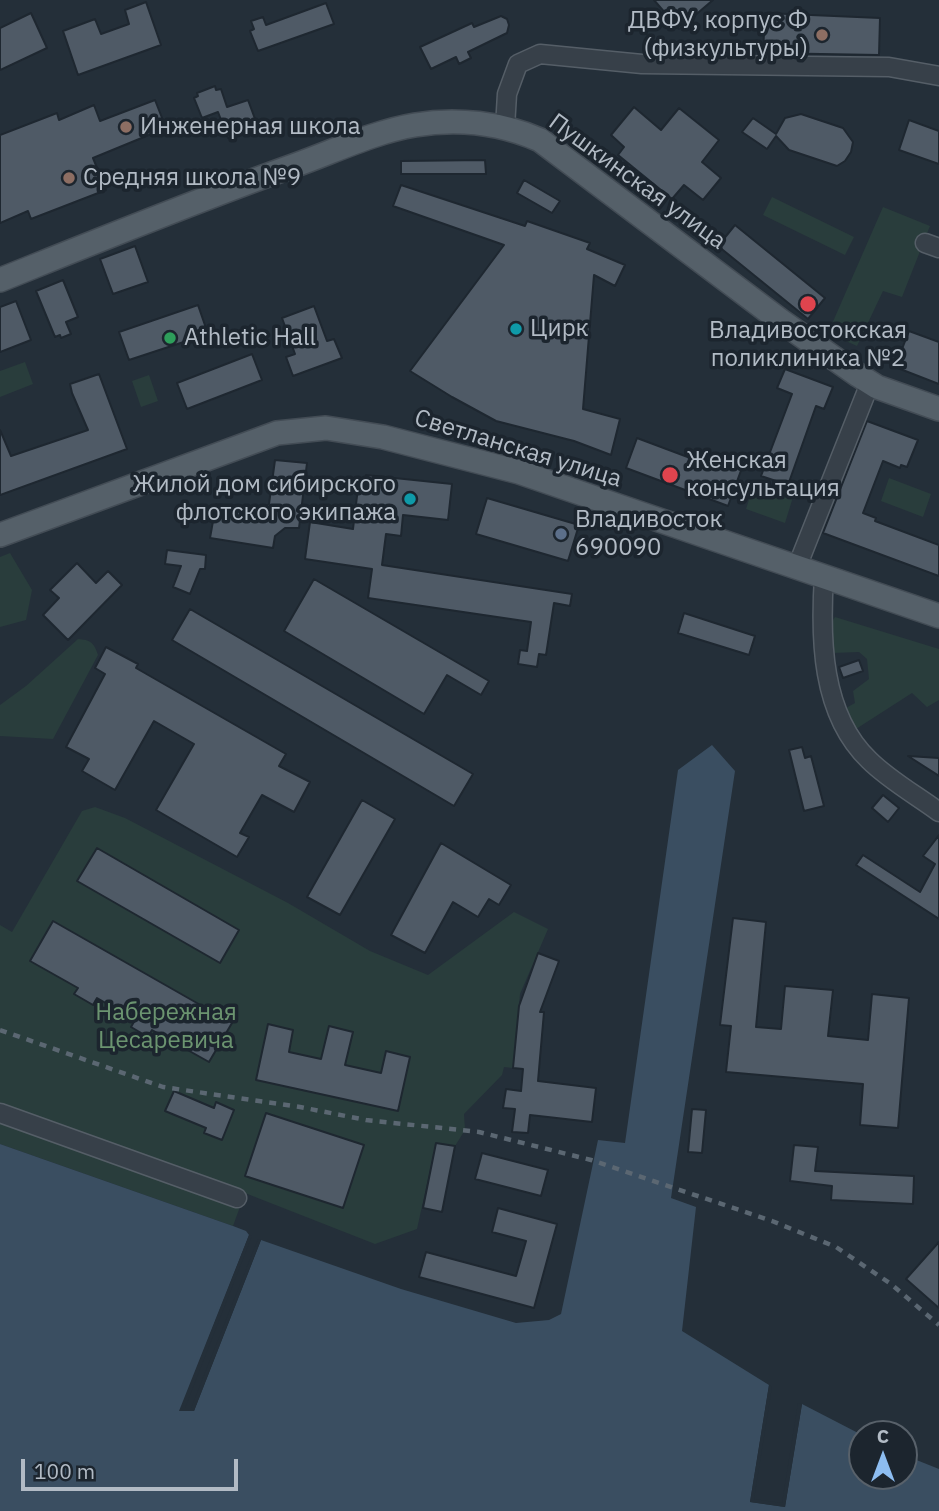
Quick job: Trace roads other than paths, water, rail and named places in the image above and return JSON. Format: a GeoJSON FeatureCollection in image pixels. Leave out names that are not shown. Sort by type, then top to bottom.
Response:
{"type":"FeatureCollection","features":[{"type":"Feature","properties":{"kind":"main road","name":"Пушкинская улица"},"geometry":{"type":"LineString","coordinates":[[0,280],[210,196],[393,130],[440,123],[477,123],[505,127],[540,140],[781,321],[870,383],[939,409]]}},
{"type":"Feature","properties":{"kind":"main road","name":"Светланская улица"},"geometry":{"type":"LineString","coordinates":[[0,535],[276,433],[326,429],[383,437],[487,462],[939,615]]}},
{"type":"Feature","properties":{"kind":"street"},"geometry":{"type":"LineString","coordinates":[[505,127],[507,94],[518,64],[540,54],[664,65],[889,67],[939,76]]}},
{"type":"Feature","properties":{"kind":"street"},"geometry":{"type":"LineString","coordinates":[[797,567],[870,383]]}},
{"type":"Feature","properties":{"kind":"street"},"geometry":{"type":"LineString","coordinates":[[824,576],[822,611],[825,660],[834,702],[845,728],[869,760],[939,812]]}},
{"type":"Feature","properties":{"kind":"street"},"geometry":{"type":"LineString","coordinates":[[0,1113],[237,1198]]}},
{"type":"Feature","properties":{"kind":"water"},"geometry":{"type":"Polygon","coordinates":[[[712,745],[735,771],[671,1198],[696,1207],[682,1331],[769,1385],[750,1502],[785,1507],[802,1404],[848,1428],[848,1490],[918,1490],[918,1461],[939,1469],[939,1511],[0,1511],[0,1144],[233,1226],[249,1235],[180,1411],[194,1411],[261,1240],[401,1289],[516,1323],[549,1320],[561,1314],[598,1140],[625,1143],[678,770],[712,745]]]}},
{"type":"Feature","properties":{"kind":"railway"},"geometry":{"type":"LineString","coordinates":[[0,1030],[163,1087],[300,1107],[366,1120],[479,1132],[591,1160],[772,1221],[836,1247],[891,1284],[939,1325]]}},
{"type":"Feature","properties":{"kind":"place","name":"ДВФУ, корпус Ф (физкультуры)"},"geometry":{"type":"Point","coordinates":[822,35]}},
{"type":"Feature","properties":{"kind":"place","name":"Инженерная школа"},"geometry":{"type":"Point","coordinates":[126,127]}},
{"type":"Feature","properties":{"kind":"place","name":"Средняя школа №9"},"geometry":{"type":"Point","coordinates":[69,178]}},
{"type":"Feature","properties":{"kind":"place","name":"Владивостокская поликлиника №2"},"geometry":{"type":"Point","coordinates":[808,304]}},
{"type":"Feature","properties":{"kind":"place","name":"Цирк"},"geometry":{"type":"Point","coordinates":[516,329]}},
{"type":"Feature","properties":{"kind":"place","name":"Athletic Hall"},"geometry":{"type":"Point","coordinates":[170,338]}},
{"type":"Feature","properties":{"kind":"place","name":"Женская консультация"},"geometry":{"type":"Point","coordinates":[670,475]}},
{"type":"Feature","properties":{"kind":"place","name":"Жилой дом сибирского флотского экипажа"},"geometry":{"type":"Point","coordinates":[410,499]}},
{"type":"Feature","properties":{"kind":"place","name":"Владивосток 690090"},"geometry":{"type":"Point","coordinates":[561,534]}},
{"type":"Feature","properties":{"kind":"park label","name":"Набережная Цесаревича"},"geometry":{"type":"Point","coordinates":[166,1027]}}]}
